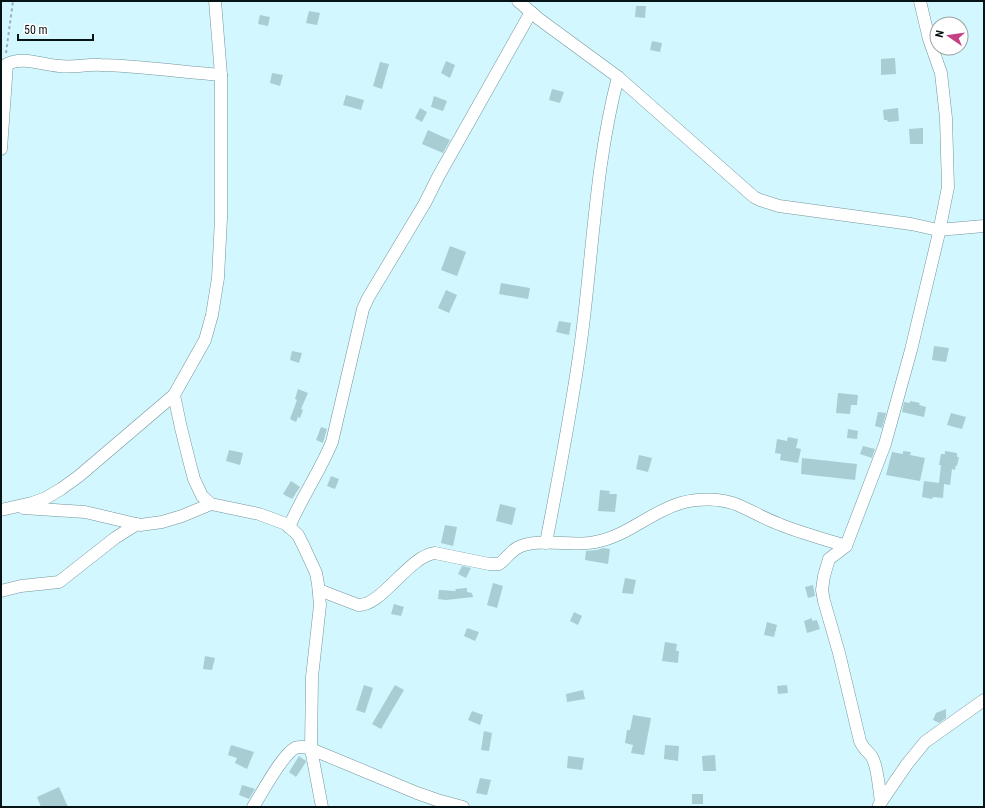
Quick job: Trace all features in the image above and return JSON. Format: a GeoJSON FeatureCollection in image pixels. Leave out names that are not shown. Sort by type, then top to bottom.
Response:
{"type":"FeatureCollection","features":[{"type":"Feature","properties":{"kind":"street"},"geometry":{"type":"LineString","coordinates":[[1,510],[46,498],[85,471],[174,395],[204,340],[212,315],[217,284],[221,218],[221,76],[215,1]]}},
{"type":"Feature","properties":{"kind":"street"},"geometry":{"type":"LineString","coordinates":[[518,1],[618,77],[726,173],[754,197],[760,200],[779,206],[911,224],[938,230],[984,226]]}},
{"type":"Feature","properties":{"kind":"street"},"geometry":{"type":"LineString","coordinates":[[879,804],[878,778],[872,756],[862,747],[860,741],[822,590],[829,559],[846,546],[885,444],[911,350],[948,187],[944,103],[941,74],[929,39],[920,1]]}},
{"type":"Feature","properties":{"kind":"street"},"geometry":{"type":"LineString","coordinates":[[289,527],[304,495],[326,458],[332,442],[363,309],[368,298],[425,203],[438,177],[531,12]]}},
{"type":"Feature","properties":{"kind":"street"},"geometry":{"type":"LineString","coordinates":[[1,149],[7,64],[21,61],[73,67],[92,64],[221,76]]}},
{"type":"Feature","properties":{"kind":"street"},"geometry":{"type":"LineString","coordinates":[[546,543],[574,394],[599,179],[607,128],[618,77]]}},
{"type":"Feature","properties":{"kind":"street"},"geometry":{"type":"LineString","coordinates":[[174,395],[194,479],[202,496],[211,504],[270,517],[289,527],[298,535],[316,573],[320,605],[312,677],[311,749],[322,807]]}},
{"type":"Feature","properties":{"kind":"street"},"geometry":{"type":"LineString","coordinates":[[319,590],[363,606],[377,597],[420,559],[430,554],[435,553],[495,565],[499,564],[511,552],[522,545],[546,543],[594,543],[608,539],[671,507],[694,501],[711,500],[729,502],[780,525],[846,546]]}},
{"type":"Feature","properties":{"kind":"street"},"geometry":{"type":"LineString","coordinates":[[14,507],[85,512],[137,524],[168,520],[211,504]]}},
{"type":"Feature","properties":{"kind":"street"},"geometry":{"type":"LineString","coordinates":[[1,591],[20,586],[59,582],[115,538],[137,524]]}},
{"type":"Feature","properties":{"kind":"street"},"geometry":{"type":"LineString","coordinates":[[879,804],[924,742],[984,700]]}},
{"type":"Feature","properties":{"kind":"street"},"geometry":{"type":"LineString","coordinates":[[253,807],[270,780],[290,753],[296,748],[303,747],[437,800],[463,807]]}},
{"type":"Feature","properties":{"kind":"path"},"geometry":{"type":"LineString","coordinates":[[7,64],[6,49],[12,17],[13,1]]}},
{"type":"Feature","properties":{"kind":"building"},"geometry":{"type":"Polygon","coordinates":[[[636,6],[646,6],[645,18],[635,17],[636,6]]]}},
{"type":"Feature","properties":{"kind":"building"},"geometry":{"type":"Polygon","coordinates":[[[309,11],[320,13],[317,25],[306,23],[309,11]]]}},
{"type":"Feature","properties":{"kind":"building"},"geometry":{"type":"Polygon","coordinates":[[[260,15],[270,17],[268,26],[258,24],[260,15]]]}},
{"type":"Feature","properties":{"kind":"building"},"geometry":{"type":"Polygon","coordinates":[[[652,41],[662,43],[660,52],[650,50],[652,41]]]}},
{"type":"Feature","properties":{"kind":"building"},"geometry":{"type":"Polygon","coordinates":[[[895,58],[896,74],[881,75],[881,59],[895,58]]]}},
{"type":"Feature","properties":{"kind":"building"},"geometry":{"type":"Polygon","coordinates":[[[446,61],[455,65],[450,78],[441,73],[446,61]]]}},
{"type":"Feature","properties":{"kind":"building"},"geometry":{"type":"Polygon","coordinates":[[[380,62],[389,64],[382,89],[373,86],[380,62]]]}},
{"type":"Feature","properties":{"kind":"building"},"geometry":{"type":"Polygon","coordinates":[[[272,73],[283,75],[280,86],[270,83],[272,73]]]}},
{"type":"Feature","properties":{"kind":"building"},"geometry":{"type":"Polygon","coordinates":[[[552,89],[564,92],[560,103],[549,100],[552,89]]]}},
{"type":"Feature","properties":{"kind":"building"},"geometry":{"type":"Polygon","coordinates":[[[346,95],[364,100],[361,110],[343,105],[346,95]]]}},
{"type":"Feature","properties":{"kind":"building"},"geometry":{"type":"Polygon","coordinates":[[[434,96],[447,101],[443,111],[431,107],[434,96]]]}},
{"type":"Feature","properties":{"kind":"building"},"geometry":{"type":"Polygon","coordinates":[[[420,108],[427,112],[422,122],[415,118],[420,108]]]}},
{"type":"Feature","properties":{"kind":"building"},"geometry":{"type":"Polygon","coordinates":[[[898,108],[899,121],[888,122],[887,120],[884,120],[883,110],[898,108]]]}},
{"type":"Feature","properties":{"kind":"building"},"geometry":{"type":"Polygon","coordinates":[[[923,128],[923,144],[910,144],[909,129],[923,128]]]}},
{"type":"Feature","properties":{"kind":"building"},"geometry":{"type":"Polygon","coordinates":[[[428,130],[450,140],[443,153],[422,144],[428,130]]]}},
{"type":"Feature","properties":{"kind":"building"},"geometry":{"type":"Polygon","coordinates":[[[450,246],[466,252],[457,276],[441,270],[450,246]]]}},
{"type":"Feature","properties":{"kind":"building"},"geometry":{"type":"Polygon","coordinates":[[[501,283],[530,288],[528,299],[499,294],[501,283]]]}},
{"type":"Feature","properties":{"kind":"building"},"geometry":{"type":"Polygon","coordinates":[[[446,290],[457,295],[449,313],[438,308],[446,290]]]}},
{"type":"Feature","properties":{"kind":"building"},"geometry":{"type":"Polygon","coordinates":[[[559,321],[571,323],[569,335],[556,332],[559,321]]]}},
{"type":"Feature","properties":{"kind":"building"},"geometry":{"type":"Polygon","coordinates":[[[934,346],[949,348],[946,362],[932,360],[934,346]]]}},
{"type":"Feature","properties":{"kind":"building"},"geometry":{"type":"Polygon","coordinates":[[[292,351],[302,353],[299,363],[290,360],[292,351]]]}},
{"type":"Feature","properties":{"kind":"building"},"geometry":{"type":"Polygon","coordinates":[[[298,389],[308,393],[301,409],[303,410],[300,418],[298,417],[296,422],[290,419],[297,400],[295,399],[298,389]]]}},
{"type":"Feature","properties":{"kind":"building"},"geometry":{"type":"Polygon","coordinates":[[[838,393],[858,395],[857,405],[851,405],[850,414],[836,413],[838,393]]]}},
{"type":"Feature","properties":{"kind":"building"},"geometry":{"type":"Polygon","coordinates":[[[910,401],[920,403],[919,405],[926,407],[924,417],[902,412],[904,402],[910,403],[910,401]]]}},
{"type":"Feature","properties":{"kind":"building"},"geometry":{"type":"Polygon","coordinates":[[[878,412],[886,413],[882,428],[875,426],[878,412]]]}},
{"type":"Feature","properties":{"kind":"building"},"geometry":{"type":"Polygon","coordinates":[[[951,413],[966,417],[962,429],[947,425],[951,413]]]}},
{"type":"Feature","properties":{"kind":"building"},"geometry":{"type":"Polygon","coordinates":[[[321,427],[327,429],[323,443],[316,440],[321,427]]]}},
{"type":"Feature","properties":{"kind":"building"},"geometry":{"type":"Polygon","coordinates":[[[848,429],[858,431],[857,439],[847,438],[848,429]]]}},
{"type":"Feature","properties":{"kind":"building"},"geometry":{"type":"Polygon","coordinates":[[[788,437],[798,439],[796,448],[801,449],[798,463],[780,460],[781,454],[775,453],[777,439],[787,441],[788,437]]]}},
{"type":"Feature","properties":{"kind":"building"},"geometry":{"type":"Polygon","coordinates":[[[863,446],[875,449],[872,458],[860,454],[863,446]]]}},
{"type":"Feature","properties":{"kind":"building"},"geometry":{"type":"Polygon","coordinates":[[[229,450],[243,453],[240,465],[226,461],[229,450]]]}},
{"type":"Feature","properties":{"kind":"building"},"geometry":{"type":"Polygon","coordinates":[[[903,451],[911,452],[910,455],[925,458],[920,481],[886,475],[892,452],[903,454],[903,451]]]}},
{"type":"Feature","properties":{"kind":"building"},"geometry":{"type":"Polygon","coordinates":[[[945,451],[957,453],[957,457],[959,457],[955,470],[952,469],[950,485],[944,484],[943,498],[933,497],[932,499],[922,497],[924,481],[939,483],[941,465],[939,465],[941,454],[945,454],[945,451]]]}},
{"type":"Feature","properties":{"kind":"building"},"geometry":{"type":"Polygon","coordinates":[[[639,455],[652,458],[648,472],[636,469],[639,455]]]}},
{"type":"Feature","properties":{"kind":"building"},"geometry":{"type":"Polygon","coordinates":[[[802,458],[857,464],[855,480],[801,474],[802,458]]]}},
{"type":"Feature","properties":{"kind":"building"},"geometry":{"type":"Polygon","coordinates":[[[331,476],[339,479],[335,489],[327,486],[331,476]]]}},
{"type":"Feature","properties":{"kind":"building"},"geometry":{"type":"Polygon","coordinates":[[[291,481],[300,487],[292,499],[283,494],[291,481]]]}},
{"type":"Feature","properties":{"kind":"building"},"geometry":{"type":"Polygon","coordinates":[[[600,490],[610,491],[609,494],[617,494],[615,512],[598,511],[600,490]]]}},
{"type":"Feature","properties":{"kind":"building"},"geometry":{"type":"Polygon","coordinates":[[[500,504],[516,508],[512,525],[496,521],[500,504]]]}},
{"type":"Feature","properties":{"kind":"building"},"geometry":{"type":"Polygon","coordinates":[[[445,525],[457,527],[453,546],[441,543],[445,525]]]}},
{"type":"Feature","properties":{"kind":"building"},"geometry":{"type":"Polygon","coordinates":[[[603,548],[610,549],[608,564],[585,560],[586,551],[603,548]]]}},
{"type":"Feature","properties":{"kind":"building"},"geometry":{"type":"Polygon","coordinates":[[[462,566],[471,568],[466,578],[458,574],[462,566]]]}},
{"type":"Feature","properties":{"kind":"building"},"geometry":{"type":"Polygon","coordinates":[[[625,578],[636,580],[633,594],[622,593],[625,578]]]}},
{"type":"Feature","properties":{"kind":"building"},"geometry":{"type":"Polygon","coordinates":[[[493,583],[503,586],[497,608],[487,605],[493,583]]]}},
{"type":"Feature","properties":{"kind":"building"},"geometry":{"type":"Polygon","coordinates":[[[813,585],[815,596],[808,598],[805,587],[813,585]]]}},
{"type":"Feature","properties":{"kind":"building"},"geometry":{"type":"Polygon","coordinates":[[[467,588],[467,592],[472,593],[473,597],[446,600],[438,599],[439,590],[456,591],[455,589],[467,588]]]}},
{"type":"Feature","properties":{"kind":"building"},"geometry":{"type":"Polygon","coordinates":[[[394,604],[404,607],[401,616],[391,614],[394,604]]]}},
{"type":"Feature","properties":{"kind":"building"},"geometry":{"type":"Polygon","coordinates":[[[574,612],[582,616],[578,625],[570,621],[574,612]]]}},
{"type":"Feature","properties":{"kind":"building"},"geometry":{"type":"Polygon","coordinates":[[[812,618],[812,621],[817,620],[820,629],[807,633],[804,621],[812,618]]]}},
{"type":"Feature","properties":{"kind":"building"},"geometry":{"type":"Polygon","coordinates":[[[767,622],[777,625],[774,637],[764,635],[767,622]]]}},
{"type":"Feature","properties":{"kind":"building"},"geometry":{"type":"Polygon","coordinates":[[[467,628],[479,632],[475,641],[464,636],[467,628]]]}},
{"type":"Feature","properties":{"kind":"building"},"geometry":{"type":"Polygon","coordinates":[[[665,642],[677,644],[676,651],[679,651],[678,663],[662,661],[665,642]]]}},
{"type":"Feature","properties":{"kind":"building"},"geometry":{"type":"Polygon","coordinates":[[[205,656],[215,658],[212,670],[203,669],[205,656]]]}},
{"type":"Feature","properties":{"kind":"building"},"geometry":{"type":"Polygon","coordinates":[[[364,685],[373,688],[365,713],[356,710],[364,685]]]}},
{"type":"Feature","properties":{"kind":"building"},"geometry":{"type":"Polygon","coordinates":[[[395,685],[404,690],[381,729],[372,724],[395,685]]]}},
{"type":"Feature","properties":{"kind":"building"},"geometry":{"type":"Polygon","coordinates":[[[787,685],[788,693],[778,694],[777,686],[787,685]]]}},
{"type":"Feature","properties":{"kind":"building"},"geometry":{"type":"Polygon","coordinates":[[[583,690],[585,699],[567,702],[566,694],[583,690]]]}},
{"type":"Feature","properties":{"kind":"building"},"geometry":{"type":"Polygon","coordinates":[[[946,709],[946,718],[939,723],[933,720],[936,713],[946,709]]]}},
{"type":"Feature","properties":{"kind":"building"},"geometry":{"type":"Polygon","coordinates":[[[472,711],[483,715],[480,725],[468,720],[472,711]]]}},
{"type":"Feature","properties":{"kind":"building"},"geometry":{"type":"Polygon","coordinates":[[[633,715],[651,718],[644,755],[631,753],[633,745],[625,743],[627,730],[630,730],[633,715]]]}},
{"type":"Feature","properties":{"kind":"building"},"geometry":{"type":"Polygon","coordinates":[[[484,731],[492,733],[489,751],[481,750],[484,731]]]}},
{"type":"Feature","properties":{"kind":"building"},"geometry":{"type":"Polygon","coordinates":[[[231,745],[254,752],[247,769],[235,763],[237,758],[228,755],[231,745]]]}},
{"type":"Feature","properties":{"kind":"building"},"geometry":{"type":"Polygon","coordinates":[[[665,745],[679,746],[678,761],[664,759],[665,745]]]}},
{"type":"Feature","properties":{"kind":"building"},"geometry":{"type":"Polygon","coordinates":[[[715,755],[716,771],[703,771],[702,756],[715,755]]]}},
{"type":"Feature","properties":{"kind":"building"},"geometry":{"type":"Polygon","coordinates":[[[299,756],[306,762],[296,777],[289,772],[299,756]]]}},
{"type":"Feature","properties":{"kind":"building"},"geometry":{"type":"Polygon","coordinates":[[[568,756],[584,758],[582,770],[567,768],[568,756]]]}},
{"type":"Feature","properties":{"kind":"building"},"geometry":{"type":"Polygon","coordinates":[[[480,778],[491,780],[487,795],[476,793],[480,778]]]}},
{"type":"Feature","properties":{"kind":"building"},"geometry":{"type":"Polygon","coordinates":[[[242,785],[255,789],[249,799],[239,795],[242,785]]]}},
{"type":"Feature","properties":{"kind":"building"},"geometry":{"type":"Polygon","coordinates":[[[59,787],[68,807],[41,807],[37,797],[59,787]]]}},
{"type":"Feature","properties":{"kind":"building"},"geometry":{"type":"Polygon","coordinates":[[[692,794],[703,794],[703,804],[692,804],[692,794]]]}}]}
